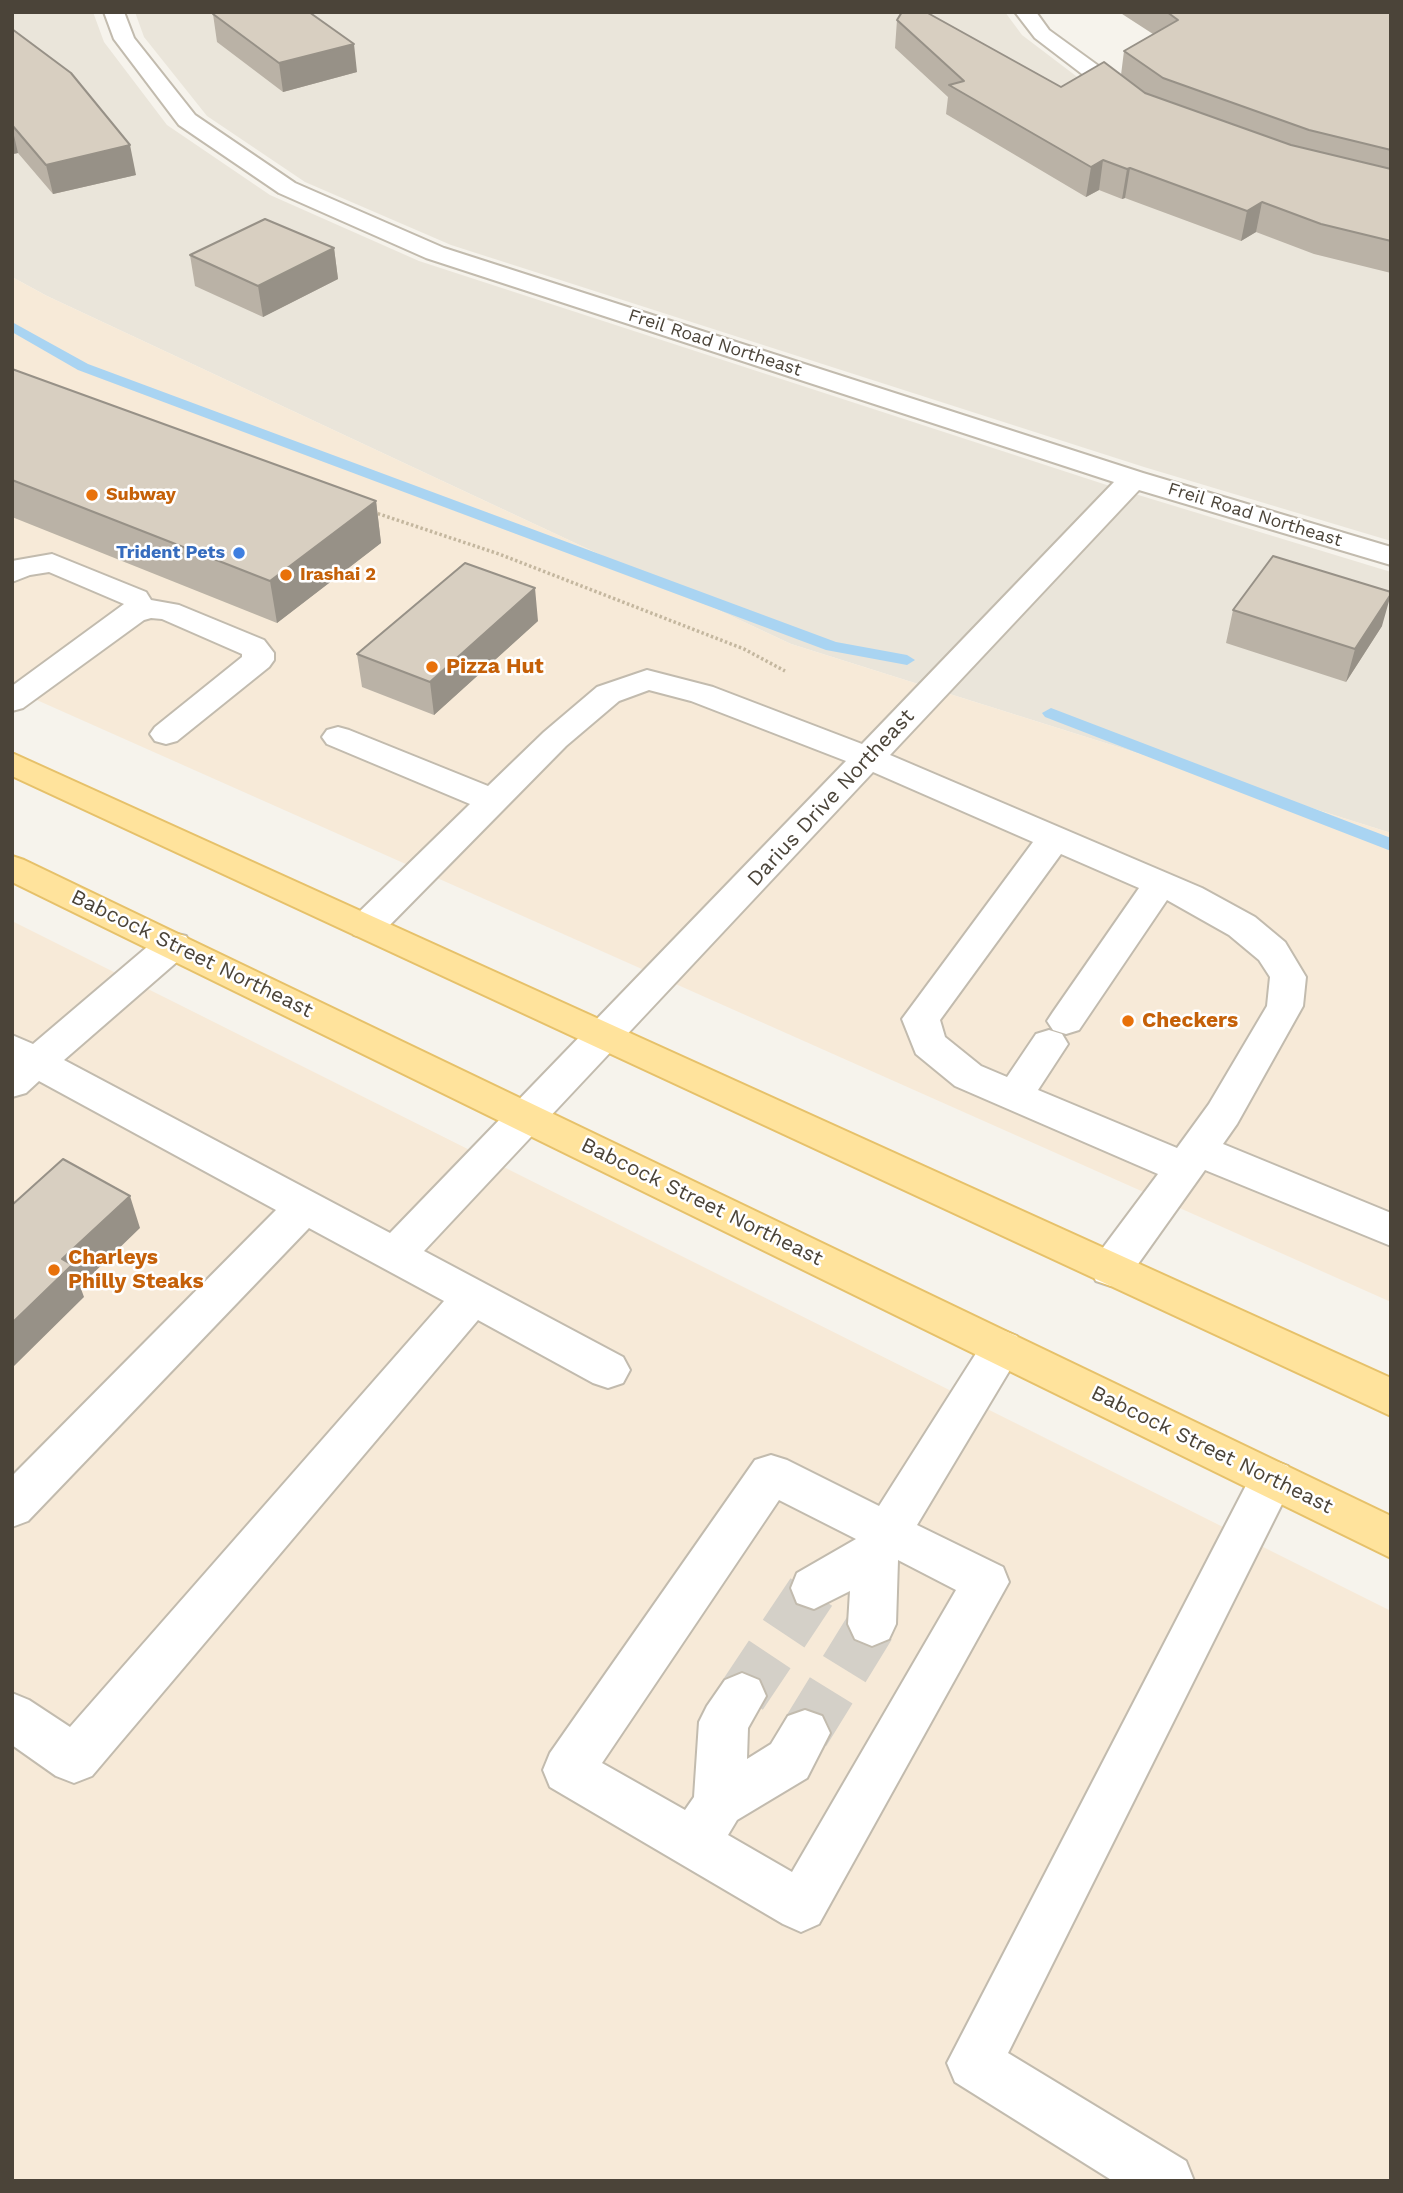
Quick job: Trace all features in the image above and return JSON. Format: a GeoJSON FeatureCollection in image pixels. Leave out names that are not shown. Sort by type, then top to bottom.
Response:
{"type":"FeatureCollection","features":[{"type":"Feature","properties":{"kind":"main road"},"geometry":{"type":"LineString","coordinates":[[12,763],[1391,1398]]}},
{"type":"Feature","properties":{"kind":"main road","name":"Babcock Street Northeast"},"geometry":{"type":"LineString","coordinates":[[12,868],[1391,1538]]}},
{"type":"Feature","properties":{"kind":"street","name":"Freil Road Northeast"},"geometry":{"type":"LineString","coordinates":[[114,12],[124,39],[187,120],[287,188],[435,253],[1133,479],[1391,556]]}},
{"type":"Feature","properties":{"kind":"street"},"geometry":{"type":"LineString","coordinates":[[1025,12],[1042,34],[1149,114]]}},
{"type":"Feature","properties":{"kind":"street","name":"Darius Drive Northeast"},"geometry":{"type":"LineString","coordinates":[[394,1256],[1133,479]]}},
{"type":"Feature","properties":{"kind":"street"},"geometry":{"type":"LineString","coordinates":[[12,573],[22,567],[52,564],[135,598],[139,604],[134,613]]}},
{"type":"Feature","properties":{"kind":"street"},"geometry":{"type":"LineString","coordinates":[[12,701],[134,613],[151,609],[168,611],[253,647],[258,653],[258,660],[166,734]]}},
{"type":"Feature","properties":{"kind":"street"},"geometry":{"type":"LineString","coordinates":[[367,926],[555,739],[608,694],[647,680],[702,694],[869,758],[1190,896],[1242,926],[1272,951],[1288,977],[1285,1006],[1223,1114],[1111,1269]]}},
{"type":"Feature","properties":{"kind":"street"},"geometry":{"type":"LineString","coordinates":[[338,737],[493,801]]}},
{"type":"Feature","properties":{"kind":"street"},"geometry":{"type":"LineString","coordinates":[[1054,838],[921,1019],[929,1044],[968,1076],[1014,1096],[1391,1230]]}},
{"type":"Feature","properties":{"kind":"street"},"geometry":{"type":"LineString","coordinates":[[1014,1096],[1160,884]]}},
{"type":"Feature","properties":{"kind":"street"},"geometry":{"type":"LineString","coordinates":[[173,945],[20,1065],[305,1208],[608,1370]]}},
{"type":"Feature","properties":{"kind":"street"},"geometry":{"type":"LineString","coordinates":[[12,1507],[305,1208]]}},
{"type":"Feature","properties":{"kind":"street"},"geometry":{"type":"LineString","coordinates":[[12,1716],[74,1759],[472,1298]]}},
{"type":"Feature","properties":{"kind":"street"},"geometry":{"type":"LineString","coordinates":[[814,1588],[881,1542],[1002,1348]]}},
{"type":"Feature","properties":{"kind":"street"},"geometry":{"type":"LineString","coordinates":[[771,1474],[881,1542],[986,1582],[801,1906],[706,1823],[568,1770],[771,1474]]}},
{"type":"Feature","properties":{"kind":"street"},"geometry":{"type":"LineString","coordinates":[[1166,2181],[974,2063],[1272,1480]]}},
{"type":"Feature","properties":{"kind":"street"},"geometry":{"type":"LineString","coordinates":[[872,1624],[881,1542]]}},
{"type":"Feature","properties":{"kind":"street"},"geometry":{"type":"LineString","coordinates":[[706,1823],[724,1723],[742,1696]]}},
{"type":"Feature","properties":{"kind":"street"},"geometry":{"type":"LineString","coordinates":[[706,1823],[789,1761],[805,1733]]}},
{"type":"Feature","properties":{"kind":"path"},"geometry":{"type":"LineString","coordinates":[[371,511],[499,554],[744,649],[790,674]]}},
{"type":"Feature","properties":{"kind":"shaded area"},"geometry":{"type":"Polygon","coordinates":[[[12,12],[93,12],[104,42],[167,125],[270,195],[419,261],[1122,490],[1391,572],[1391,833],[791,644],[47,296],[12,277],[12,12]]]}},
{"type":"Feature","properties":{"kind":"shaded area"},"geometry":{"type":"Polygon","coordinates":[[[135,12],[1005,12],[1022,35],[1130,117],[1391,201],[1391,541],[1144,467],[451,245],[305,182],[207,116],[144,37],[135,12]]]}},
{"type":"Feature","properties":{"kind":"shaded area"},"geometry":{"type":"Polygon","coordinates":[[[12,277],[47,296],[791,644],[1391,833],[1391,1302],[12,689],[12,277]]]}},
{"type":"Feature","properties":{"kind":"shaded area"},"geometry":{"type":"Polygon","coordinates":[[[12,921],[1391,1611],[1391,2181],[12,2181],[12,921]]]}},
{"type":"Feature","properties":{"kind":"building"},"geometry":{"type":"Polygon","coordinates":[[[309,12],[354,44],[279,63],[213,14],[309,12]]]}},
{"type":"Feature","properties":{"kind":"building"},"geometry":{"type":"Polygon","coordinates":[[[902,12],[926,12],[1061,87],[1104,62],[1145,93],[1291,145],[1391,169],[1391,241],[1321,224],[1262,202],[1247,211],[1103,160],[1091,167],[949,85],[964,81],[897,20],[902,12]]]}},
{"type":"Feature","properties":{"kind":"building"},"geometry":{"type":"Polygon","coordinates":[[[1167,12],[1391,12],[1391,150],[1309,130],[1163,78],[1124,51],[1178,20],[1167,12]]]}},
{"type":"Feature","properties":{"kind":"building"},"geometry":{"type":"Polygon","coordinates":[[[12,29],[71,73],[130,145],[46,165],[12,125],[12,29]]]}},
{"type":"Feature","properties":{"kind":"building"},"geometry":{"type":"Polygon","coordinates":[[[265,219],[334,248],[258,286],[190,255],[265,219]]]}},
{"type":"Feature","properties":{"kind":"building"},"geometry":{"type":"Polygon","coordinates":[[[12,369],[376,501],[270,581],[12,480],[12,369]]]}},
{"type":"Feature","properties":{"kind":"building"},"geometry":{"type":"Polygon","coordinates":[[[1273,556],[1391,592],[1355,649],[1233,610],[1273,556]]]}},
{"type":"Feature","properties":{"kind":"building"},"geometry":{"type":"Polygon","coordinates":[[[465,563],[535,588],[430,682],[357,654],[465,563]]]}},
{"type":"Feature","properties":{"kind":"building"},"geometry":{"type":"Polygon","coordinates":[[[63,1159],[130,1196],[62,1259],[72,1265],[12,1323],[12,1205],[63,1159]]]}},
{"type":"Feature","properties":{"kind":"waterway"},"geometry":{"type":"LineString","coordinates":[[12,326],[83,367],[832,646],[907,660]]}},
{"type":"Feature","properties":{"kind":"waterway"},"geometry":{"type":"LineString","coordinates":[[1051,713],[1391,845]]}},
{"type":"Feature","properties":{"kind":"tunnel"},"geometry":{"type":"LineString","coordinates":[[742,1696],[814,1588]]}},
{"type":"Feature","properties":{"kind":"tunnel"},"geometry":{"type":"LineString","coordinates":[[805,1733],[872,1624]]}},
{"type":"Feature","properties":{"kind":"place","name":"Subway"},"geometry":{"type":"Point","coordinates":[92,495]}},
{"type":"Feature","properties":{"kind":"place","name":"Trident Pets"},"geometry":{"type":"Point","coordinates":[239,553]}},
{"type":"Feature","properties":{"kind":"place","name":"Irashai 2"},"geometry":{"type":"Point","coordinates":[286,575]}},
{"type":"Feature","properties":{"kind":"place","name":"Pizza Hut"},"geometry":{"type":"Point","coordinates":[432,667]}},
{"type":"Feature","properties":{"kind":"place","name":"Checkers"},"geometry":{"type":"Point","coordinates":[1128,1021]}},
{"type":"Feature","properties":{"kind":"place","name":"Charleys Philly Steaks"},"geometry":{"type":"Point","coordinates":[54,1270]}}]}
